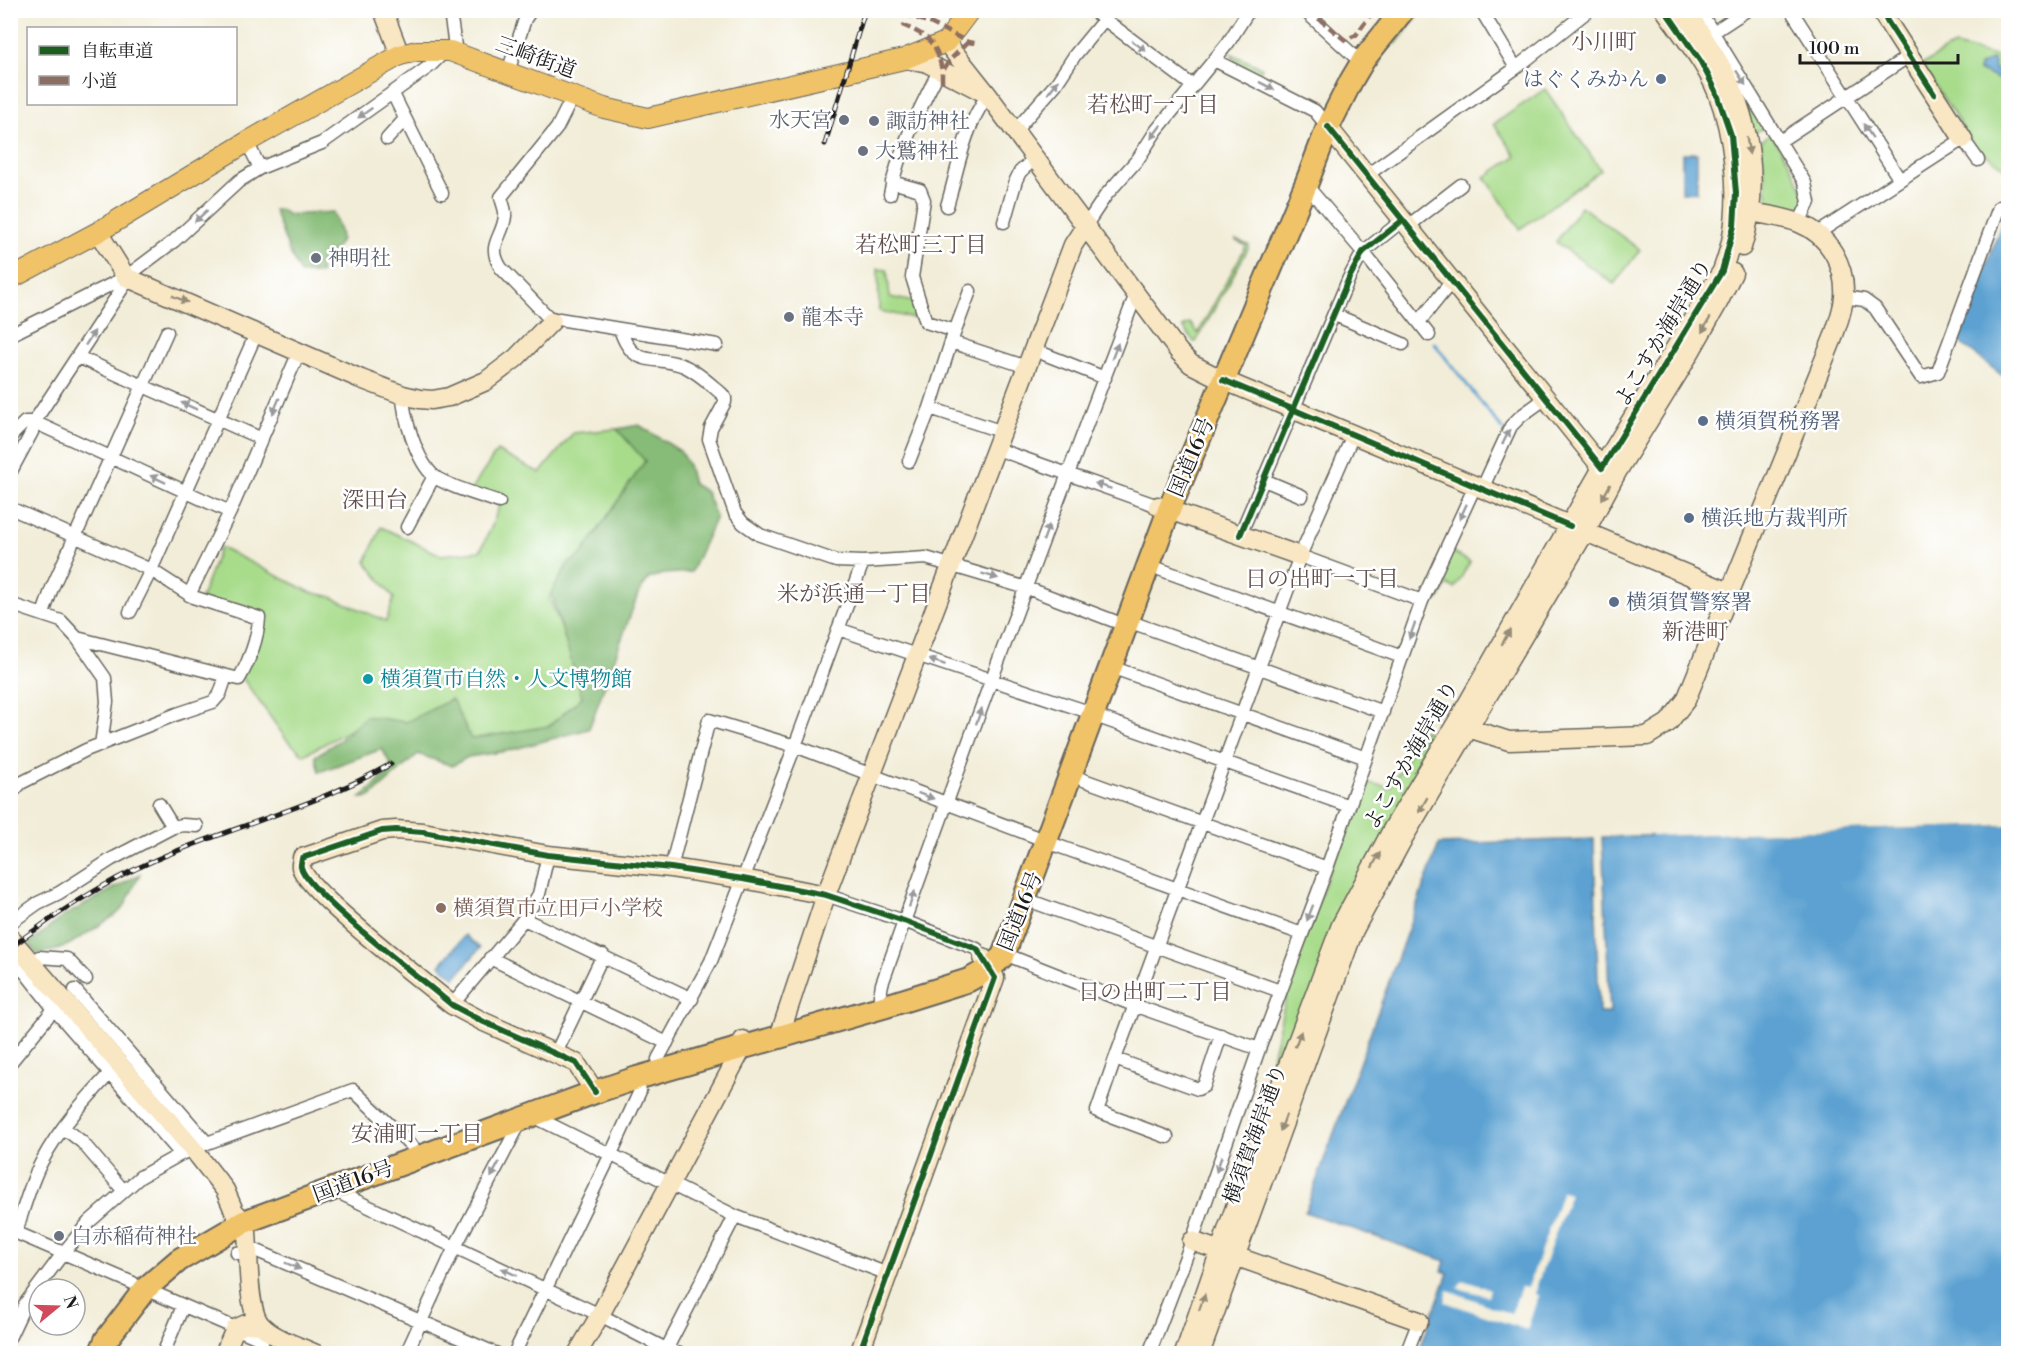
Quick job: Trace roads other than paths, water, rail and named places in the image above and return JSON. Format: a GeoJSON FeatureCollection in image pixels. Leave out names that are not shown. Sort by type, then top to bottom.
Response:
{"type":"FeatureCollection","features":[{"type":"Feature","properties":{"kind":"highway","name":"国道16号"},"geometry":{"type":"LineString","coordinates":[[780,1031],[883,1007],[969,980],[992,961],[1025,899],[1041,840],[1163,508],[1353,54],[1388,10]]}},
{"type":"Feature","properties":{"kind":"highway","name":"国道16号"},"geometry":{"type":"LineString","coordinates":[[1218,378],[1307,182],[1325,123],[1364,59],[1402,10]]}},
{"type":"Feature","properties":{"kind":"highway","name":"国道16号"},"geometry":{"type":"LineString","coordinates":[[992,961],[992,948],[998,940],[1070,775],[1087,712],[1111,667],[1121,621],[1148,565],[1163,508]]}},
{"type":"Feature","properties":{"kind":"highway","name":"国道16号"},"geometry":{"type":"LineString","coordinates":[[87,1353],[97,1334],[139,1286],[237,1220],[413,1147],[592,1087],[638,1077],[780,1031],[880,995],[992,961]]}},
{"type":"Feature","properties":{"kind":"highway","name":"国道16号"},"geometry":{"type":"LineString","coordinates":[[237,1220],[331,1189],[526,1117],[592,1087],[662,1051],[743,1042]]}},
{"type":"Feature","properties":{"kind":"highway","name":"国道16号"},"geometry":{"type":"LineString","coordinates":[[100,1353],[139,1286]]}},
{"type":"Feature","properties":{"kind":"main road"},"geometry":{"type":"LineString","coordinates":[[946,42],[970,10]]}},
{"type":"Feature","properties":{"kind":"main road","name":"三崎街道"},"geometry":{"type":"LineString","coordinates":[[10,279],[98,232],[247,142],[400,55],[417,51],[449,52],[604,108],[648,118],[904,59],[946,42]]}},
{"type":"Feature","properties":{"kind":"street"},"geometry":{"type":"LineString","coordinates":[[383,10],[400,55]]}},
{"type":"Feature","properties":{"kind":"street"},"geometry":{"type":"LineString","coordinates":[[10,335],[127,277],[174,241],[239,181],[260,168],[322,143],[393,94],[438,58],[449,52],[452,19],[448,10]]}},
{"type":"Feature","properties":{"kind":"street"},"geometry":{"type":"LineString","coordinates":[[508,72],[525,19],[531,10]]}},
{"type":"Feature","properties":{"kind":"street"},"geometry":{"type":"LineString","coordinates":[[1092,10],[1108,15],[1193,86]]}},
{"type":"Feature","properties":{"kind":"street"},"geometry":{"type":"LineString","coordinates":[[780,1031],[826,895],[1073,245],[1106,195],[1138,159],[1156,131],[1214,60],[1249,10]]}},
{"type":"Feature","properties":{"kind":"street"},"geometry":{"type":"LineString","coordinates":[[1304,10],[1353,54]]}},
{"type":"Feature","properties":{"kind":"street"},"geometry":{"type":"LineString","coordinates":[[1481,10],[1516,68]]}},
{"type":"Feature","properties":{"kind":"street","name":"よこすか海岸通り"},"geometry":{"type":"LineString","coordinates":[[1354,930],[1462,725],[1577,529],[1617,472],[1718,305],[1734,273],[1744,240],[1743,211],[1731,135],[1716,91],[1701,62],[1665,10]]}},
{"type":"Feature","properties":{"kind":"street","name":"よこすか海岸通り"},"geometry":{"type":"LineString","coordinates":[[1577,529],[1602,468],[1722,271],[1743,211],[1752,170],[1744,120],[1725,74],[1686,10]]}},
{"type":"Feature","properties":{"kind":"street"},"geometry":{"type":"LineString","coordinates":[[1699,10],[1805,183],[1809,202],[1799,224]]}},
{"type":"Feature","properties":{"kind":"street"},"geometry":{"type":"LineString","coordinates":[[1712,33],[1747,10]]}},
{"type":"Feature","properties":{"kind":"street"},"geometry":{"type":"LineString","coordinates":[[1791,10],[1900,180]]}},
{"type":"Feature","properties":{"kind":"street"},"geometry":{"type":"LineString","coordinates":[[1880,10],[1978,160]]}},
{"type":"Feature","properties":{"kind":"street"},"geometry":{"type":"LineString","coordinates":[[1367,175],[1516,68],[1585,12]]}},
{"type":"Feature","properties":{"kind":"street"},"geometry":{"type":"LineString","coordinates":[[1015,131],[1056,84],[1075,55],[1108,15]]}},
{"type":"Feature","properties":{"kind":"street"},"geometry":{"type":"LineString","coordinates":[[946,42],[1191,364],[1218,378],[1729,592]]}},
{"type":"Feature","properties":{"kind":"street"},"geometry":{"type":"LineString","coordinates":[[1780,141],[1909,56]]}},
{"type":"Feature","properties":{"kind":"street"},"geometry":{"type":"LineString","coordinates":[[904,59],[925,62],[988,95]]}},
{"type":"Feature","properties":{"kind":"street"},"geometry":{"type":"LineString","coordinates":[[1214,60],[1315,111],[1602,468]]}},
{"type":"Feature","properties":{"kind":"street"},"geometry":{"type":"LineString","coordinates":[[940,69],[914,123],[891,188],[920,190],[924,200],[912,278],[926,322],[1027,367]]}},
{"type":"Feature","properties":{"kind":"street"},"geometry":{"type":"LineString","coordinates":[[393,94],[442,193]]}},
{"type":"Feature","properties":{"kind":"street"},"geometry":{"type":"LineString","coordinates":[[947,206],[967,134],[978,108],[988,95]]}},
{"type":"Feature","properties":{"kind":"street"},"geometry":{"type":"LineString","coordinates":[[552,321],[501,268],[495,258],[496,239],[506,214],[501,197],[557,128],[573,96]]}},
{"type":"Feature","properties":{"kind":"street"},"geometry":{"type":"LineString","coordinates":[[387,139],[405,119]]}},
{"type":"Feature","properties":{"kind":"street"},"geometry":{"type":"LineString","coordinates":[[1818,233],[1963,139]]}},
{"type":"Feature","properties":{"kind":"street"},"geometry":{"type":"LineString","coordinates":[[247,142],[260,168]]}},
{"type":"Feature","properties":{"kind":"street"},"geometry":{"type":"LineString","coordinates":[[1004,222],[1016,180],[1020,172],[1035,158]]}},
{"type":"Feature","properties":{"kind":"street"},"geometry":{"type":"LineString","coordinates":[[1307,182],[1312,192],[1429,335]]}},
{"type":"Feature","properties":{"kind":"street"},"geometry":{"type":"LineString","coordinates":[[1240,535],[1349,278],[1363,252],[1461,185]]}},
{"type":"Feature","properties":{"kind":"street"},"geometry":{"type":"LineString","coordinates":[[1844,297],[1864,300],[1875,308],[1921,377],[1938,372],[1999,207]]}},
{"type":"Feature","properties":{"kind":"street"},"geometry":{"type":"LineString","coordinates":[[1462,725],[1509,741],[1647,736],[1668,723],[1686,700],[1833,338],[1844,297],[1843,279],[1837,261],[1828,243],[1818,233],[1799,224],[1743,211]]}},
{"type":"Feature","properties":{"kind":"street"},"geometry":{"type":"LineString","coordinates":[[98,232],[127,277],[361,379],[403,394],[432,400],[449,397],[486,381],[516,358],[552,321],[559,319],[717,345]]}},
{"type":"Feature","properties":{"kind":"street"},"geometry":{"type":"LineString","coordinates":[[10,473],[32,432],[34,422],[78,357],[127,277]]}},
{"type":"Feature","properties":{"kind":"street"},"geometry":{"type":"LineString","coordinates":[[1419,322],[1452,281]]}},
{"type":"Feature","properties":{"kind":"street"},"geometry":{"type":"LineString","coordinates":[[909,460],[930,408],[970,291]]}},
{"type":"Feature","properties":{"kind":"street"},"geometry":{"type":"LineString","coordinates":[[880,995],[904,921],[1136,294]]}},
{"type":"Feature","properties":{"kind":"street"},"geometry":{"type":"LineString","coordinates":[[1335,315],[1403,344]]}},
{"type":"Feature","properties":{"kind":"street"},"geometry":{"type":"LineString","coordinates":[[620,329],[623,339],[636,356],[681,365],[691,370],[725,398],[711,428],[709,439],[735,513],[743,523],[760,535],[836,561],[863,562],[926,558],[952,565],[1027,588],[1383,712]]}},
{"type":"Feature","properties":{"kind":"street"},"geometry":{"type":"LineString","coordinates":[[43,614],[52,588],[167,332]]}},
{"type":"Feature","properties":{"kind":"street"},"geometry":{"type":"LineString","coordinates":[[130,612],[256,334]]}},
{"type":"Feature","properties":{"kind":"street"},"geometry":{"type":"LineString","coordinates":[[1034,350],[1105,378]]}},
{"type":"Feature","properties":{"kind":"street"},"geometry":{"type":"LineString","coordinates":[[189,595],[230,512],[299,352]]}},
{"type":"Feature","properties":{"kind":"street"},"geometry":{"type":"LineString","coordinates":[[78,357],[262,439]]}},
{"type":"Feature","properties":{"kind":"street"},"geometry":{"type":"LineString","coordinates":[[403,394],[403,410],[419,454],[434,476],[499,502]]}},
{"type":"Feature","properties":{"kind":"street"},"geometry":{"type":"LineString","coordinates":[[1149,1353],[1192,1241],[1259,1049],[1327,868],[1422,601],[1511,426],[1546,398]]}},
{"type":"Feature","properties":{"kind":"street"},"geometry":{"type":"LineString","coordinates":[[930,408],[1068,474],[1422,601]]}},
{"type":"Feature","properties":{"kind":"street"},"geometry":{"type":"LineString","coordinates":[[10,437],[25,422],[34,422],[230,512]]}},
{"type":"Feature","properties":{"kind":"street"},"geometry":{"type":"LineString","coordinates":[[1167,1137],[1097,1111],[1300,556],[1353,435]]}},
{"type":"Feature","properties":{"kind":"street"},"geometry":{"type":"LineString","coordinates":[[407,527],[434,476]]}},
{"type":"Feature","properties":{"kind":"street"},"geometry":{"type":"LineString","coordinates":[[1264,480],[1302,496]]}},
{"type":"Feature","properties":{"kind":"street"},"geometry":{"type":"LineString","coordinates":[[10,508],[151,570],[189,595],[259,618],[258,630],[238,679],[77,638]]}},
{"type":"Feature","properties":{"kind":"street"},"geometry":{"type":"LineString","coordinates":[[490,958],[580,1001],[662,1051],[711,962],[863,562]]}},
{"type":"Feature","properties":{"kind":"street"},"geometry":{"type":"LineString","coordinates":[[1148,565],[1402,657]]}},
{"type":"Feature","properties":{"kind":"street"},"geometry":{"type":"LineString","coordinates":[[10,604],[61,621],[77,638],[105,678],[107,702],[101,746]]}},
{"type":"Feature","properties":{"kind":"street"},"geometry":{"type":"LineString","coordinates":[[838,629],[1087,712],[1349,806]]}},
{"type":"Feature","properties":{"kind":"street"},"geometry":{"type":"LineString","coordinates":[[1111,667],[1366,758]]}},
{"type":"Feature","properties":{"kind":"street"},"geometry":{"type":"LineString","coordinates":[[10,795],[21,783],[86,750],[213,702],[220,694],[226,676]]}},
{"type":"Feature","properties":{"kind":"street"},"geometry":{"type":"LineString","coordinates":[[671,868],[709,720],[795,746],[1041,840],[1302,934]]}},
{"type":"Feature","properties":{"kind":"street","name":"よこすか海岸通り"},"geometry":{"type":"LineString","coordinates":[[1227,1253],[1341,925],[1393,828],[1462,725]]}},
{"type":"Feature","properties":{"kind":"street"},"geometry":{"type":"LineString","coordinates":[[1070,775],[1327,868]]}},
{"type":"Feature","properties":{"kind":"street"},"geometry":{"type":"LineString","coordinates":[[159,804],[173,826]]}},
{"type":"Feature","properties":{"kind":"street"},"geometry":{"type":"LineString","coordinates":[[10,923],[38,903],[173,826],[197,826]]}},
{"type":"Feature","properties":{"kind":"street"},"geometry":{"type":"LineString","coordinates":[[592,1087],[576,1063],[484,1022],[452,1005],[323,898],[300,867],[302,858],[382,831],[396,830],[423,832],[548,855],[671,868],[826,895],[977,949],[992,961],[995,978],[859,1353]]}},
{"type":"Feature","properties":{"kind":"street"},"geometry":{"type":"LineString","coordinates":[[452,1005],[524,919],[539,894],[548,855]]}},
{"type":"Feature","properties":{"kind":"street"},"geometry":{"type":"LineString","coordinates":[[1025,899],[1280,992]]}},
{"type":"Feature","properties":{"kind":"street"},"geometry":{"type":"LineString","coordinates":[[524,919],[692,999]]}},
{"type":"Feature","properties":{"kind":"street","name":"横須賀海岸通り"},"geometry":{"type":"LineString","coordinates":[[1184,1353],[1227,1253],[1354,930]]}},
{"type":"Feature","properties":{"kind":"street"},"geometry":{"type":"LineString","coordinates":[[14,950],[194,1148]]}},
{"type":"Feature","properties":{"kind":"street"},"geometry":{"type":"LineString","coordinates":[[555,1055],[603,955]]}},
{"type":"Feature","properties":{"kind":"street"},"geometry":{"type":"LineString","coordinates":[[39,957],[67,959],[86,979]]}},
{"type":"Feature","properties":{"kind":"street"},"geometry":{"type":"LineString","coordinates":[[992,961],[1012,957],[1136,1006],[1259,1049]]}},
{"type":"Feature","properties":{"kind":"street"},"geometry":{"type":"LineString","coordinates":[[10,975],[21,967],[54,1009],[111,1072],[194,1148]]}},
{"type":"Feature","properties":{"kind":"street"},"geometry":{"type":"LineString","coordinates":[[75,990],[225,1190],[237,1220],[251,1287],[252,1307],[251,1329],[224,1353]]}},
{"type":"Feature","properties":{"kind":"street"},"geometry":{"type":"LineString","coordinates":[[10,1063],[54,1009]]}},
{"type":"Feature","properties":{"kind":"street"},"geometry":{"type":"LineString","coordinates":[[1115,1059],[1198,1089],[1204,1086],[1221,1035]]}},
{"type":"Feature","properties":{"kind":"street"},"geometry":{"type":"LineString","coordinates":[[577,1353],[600,1315],[743,1042]]}},
{"type":"Feature","properties":{"kind":"street"},"geometry":{"type":"LineString","coordinates":[[111,1072],[91,1093],[42,1160],[13,1231],[183,1306],[251,1329],[270,1332],[316,1353]]}},
{"type":"Feature","properties":{"kind":"street"},"geometry":{"type":"LineString","coordinates":[[514,1353],[640,1091],[638,1077]]}},
{"type":"Feature","properties":{"kind":"street"},"geometry":{"type":"LineString","coordinates":[[10,1336],[25,1304],[89,1222],[140,1177],[194,1148],[353,1090],[413,1147]]}},
{"type":"Feature","properties":{"kind":"street"},"geometry":{"type":"LineString","coordinates":[[406,1353],[455,1247],[526,1117],[611,1154],[735,1216],[888,1274]]}},
{"type":"Feature","properties":{"kind":"street"},"geometry":{"type":"LineString","coordinates":[[64,1128],[82,1142],[123,1190]]}},
{"type":"Feature","properties":{"kind":"street"},"geometry":{"type":"LineString","coordinates":[[331,1189],[600,1315],[665,1351],[680,1353]]}},
{"type":"Feature","properties":{"kind":"street"},"geometry":{"type":"LineString","coordinates":[[665,1351],[735,1216]]}},
{"type":"Feature","properties":{"kind":"street"},"geometry":{"type":"LineString","coordinates":[[1192,1241],[1419,1321],[1406,1353]]}},
{"type":"Feature","properties":{"kind":"street"},"geometry":{"type":"LineString","coordinates":[[243,1252],[255,1250],[497,1353]]}},
{"type":"Feature","properties":{"kind":"street"},"geometry":{"type":"LineString","coordinates":[[243,1252],[240,1308],[251,1329],[291,1353]]}},
{"type":"Feature","properties":{"kind":"street","name":"横須賀海岸通り"},"geometry":{"type":"LineString","coordinates":[[1200,1353],[1227,1253]]}},
{"type":"Feature","properties":{"kind":"street"},"geometry":{"type":"LineString","coordinates":[[163,1353],[183,1306]]}},
{"type":"Feature","properties":{"kind":"water"},"geometry":{"type":"Polygon","coordinates":[[[1993,59],[1994,69],[2003,72],[2008,65],[2008,76],[1997,79],[1978,70],[1979,66],[1993,59]]]}},
{"type":"Feature","properties":{"kind":"water"},"geometry":{"type":"Polygon","coordinates":[[[1682,153],[1697,153],[1697,192],[1682,192],[1682,153]]]}},
{"type":"Feature","properties":{"kind":"water"},"geometry":{"type":"Polygon","coordinates":[[[2008,205],[2008,380],[1959,342],[2008,205]]]}},
{"type":"Feature","properties":{"kind":"water"},"geometry":{"type":"Polygon","coordinates":[[[2008,825],[2008,1353],[1418,1353],[1448,1273],[1442,1271],[1445,1261],[1305,1212],[1439,844],[1594,839],[1599,1013],[1610,1013],[1602,837],[2008,825]]]}},
{"type":"Feature","properties":{"kind":"water"},"geometry":{"type":"Polygon","coordinates":[[[465,935],[480,948],[455,978],[440,965],[465,935]]]}},
{"type":"Feature","properties":{"kind":"waterway"},"geometry":{"type":"LineString","coordinates":[[1434,343],[1502,429]]}},
{"type":"Feature","properties":{"kind":"railway"},"geometry":{"type":"LineString","coordinates":[[825,144],[865,10]]}},
{"type":"Feature","properties":{"kind":"railway"},"geometry":{"type":"LineString","coordinates":[[10,948],[80,900],[135,869],[304,804],[391,764]]}},
{"type":"Feature","properties":{"kind":"place","name":"はぐくみかん"},"geometry":{"type":"Point","coordinates":[1661,79]}},
{"type":"Feature","properties":{"kind":"place","name":"水天宮"},"geometry":{"type":"Point","coordinates":[844,120]}},
{"type":"Feature","properties":{"kind":"place","name":"諏訪神社"},"geometry":{"type":"Point","coordinates":[874,121]}},
{"type":"Feature","properties":{"kind":"place","name":"大鷲神社"},"geometry":{"type":"Point","coordinates":[863,151]}},
{"type":"Feature","properties":{"kind":"place","name":"神明社"},"geometry":{"type":"Point","coordinates":[316,258]}},
{"type":"Feature","properties":{"kind":"place","name":"龍本寺"},"geometry":{"type":"Point","coordinates":[789,317]}},
{"type":"Feature","properties":{"kind":"place","name":"横須賀税務署"},"geometry":{"type":"Point","coordinates":[1703,421]}},
{"type":"Feature","properties":{"kind":"place","name":"横浜地方裁判所"},"geometry":{"type":"Point","coordinates":[1689,518]}},
{"type":"Feature","properties":{"kind":"place","name":"横須賀警察署"},"geometry":{"type":"Point","coordinates":[1614,602]}},
{"type":"Feature","properties":{"kind":"place","name":"横須賀市自然・人文博物館"},"geometry":{"type":"Point","coordinates":[368,679]}},
{"type":"Feature","properties":{"kind":"place","name":"横須賀市立田戸小学校"},"geometry":{"type":"Point","coordinates":[441,908]}},
{"type":"Feature","properties":{"kind":"place","name":"白赤稲荷神社"},"geometry":{"type":"Point","coordinates":[59,1236]}},
{"type":"Feature","properties":{"kind":"district","name":"小川町"},"geometry":{"type":"Point","coordinates":[1604,41]}},
{"type":"Feature","properties":{"kind":"district","name":"若松町一丁目"},"geometry":{"type":"Point","coordinates":[1153,104]}},
{"type":"Feature","properties":{"kind":"district","name":"若松町三丁目"},"geometry":{"type":"Point","coordinates":[921,244]}},
{"type":"Feature","properties":{"kind":"district","name":"深田台"},"geometry":{"type":"Point","coordinates":[375,499]}},
{"type":"Feature","properties":{"kind":"district","name":"日の出町一丁目"},"geometry":{"type":"Point","coordinates":[1322,578]}},
{"type":"Feature","properties":{"kind":"district","name":"米が浜通一丁目"},"geometry":{"type":"Point","coordinates":[854,593]}},
{"type":"Feature","properties":{"kind":"district","name":"新港町"},"geometry":{"type":"Point","coordinates":[1695,631]}},
{"type":"Feature","properties":{"kind":"district","name":"日の出町二丁目"},"geometry":{"type":"Point","coordinates":[1155,991]}},
{"type":"Feature","properties":{"kind":"district","name":"安浦町一丁目"},"geometry":{"type":"Point","coordinates":[417,1133]}}]}
